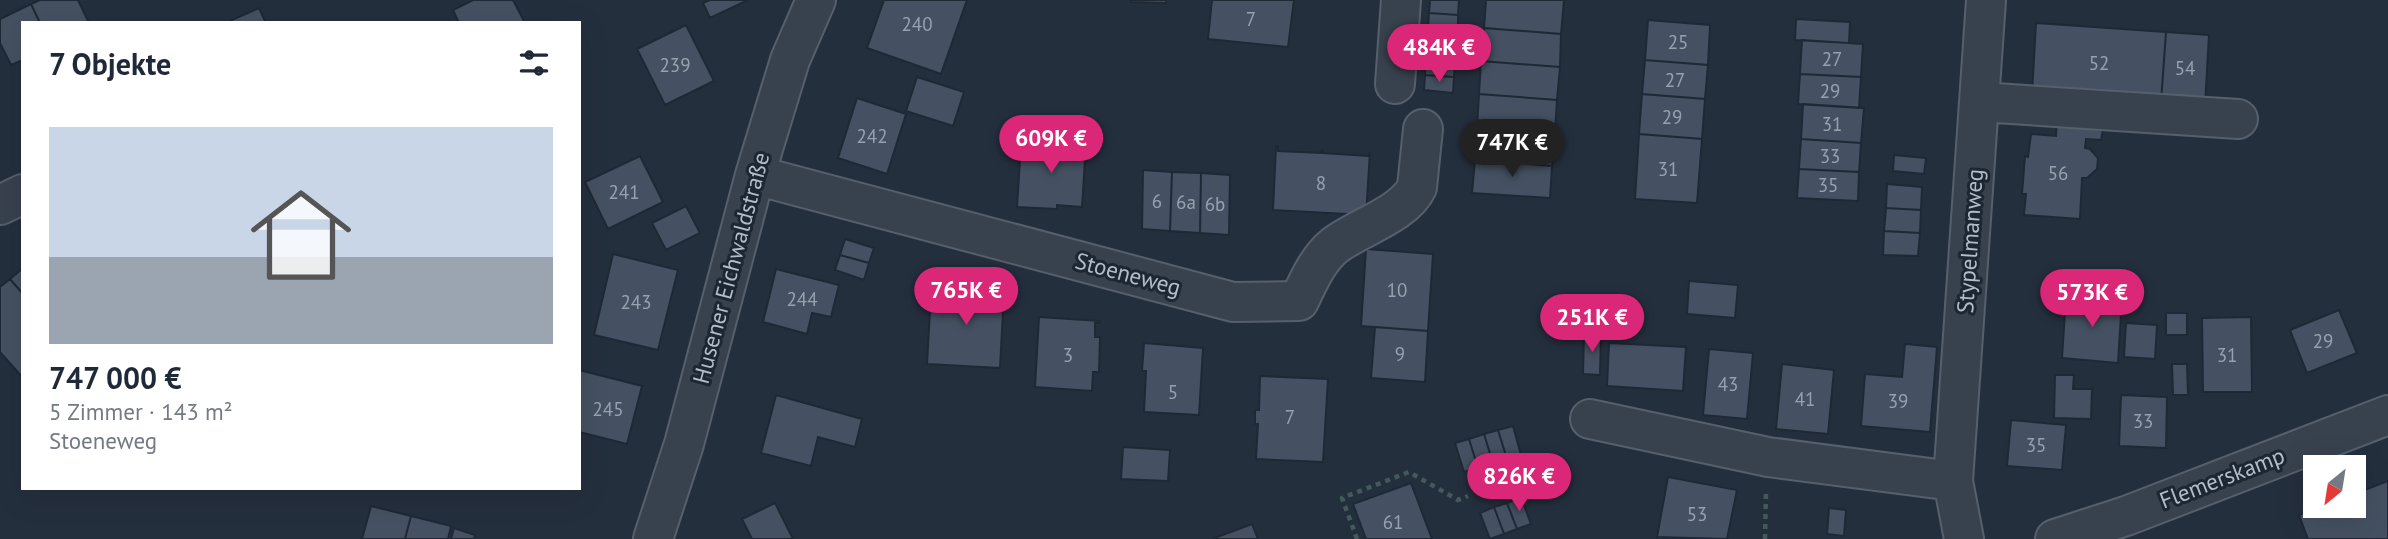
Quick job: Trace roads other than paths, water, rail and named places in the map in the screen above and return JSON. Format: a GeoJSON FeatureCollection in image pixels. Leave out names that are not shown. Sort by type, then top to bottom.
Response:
{"type":"FeatureCollection","features":[{"type":"Feature","properties":{"kind":"street","name":"Husener Eichwaldstraße"},"geometry":{"type":"LineString","coordinates":[[653,539],[684,444],[755,175],[790,60],[816,0]]}},
{"type":"Feature","properties":{"kind":"street"},"geometry":{"type":"LineString","coordinates":[[1395,84],[1401,0]]}},
{"type":"Feature","properties":{"kind":"street","name":"Stypelmanweg"},"geometry":{"type":"LineString","coordinates":[[1964,539],[1953,481],[1980,102],[1980,1]]}},
{"type":"Feature","properties":{"kind":"street"},"geometry":{"type":"LineString","coordinates":[[1980,102],[2238,119]]}},
{"type":"Feature","properties":{"kind":"street","name":"Stoeneweg"},"geometry":{"type":"LineString","coordinates":[[755,175],[1233,302],[1299,301],[1324,257],[1335,246],[1393,210],[1414,193],[1418,187],[1423,129]]}},
{"type":"Feature","properties":{"kind":"street"},"geometry":{"type":"LineString","coordinates":[[0,205],[21,195]]}},
{"type":"Feature","properties":{"kind":"street","name":"Flemerskamp"},"geometry":{"type":"LineString","coordinates":[[2055,539],[2126,516],[2388,415]]}},
{"type":"Feature","properties":{"kind":"street"},"geometry":{"type":"LineString","coordinates":[[1590,419],[1768,457],[1953,481]]}}]}
